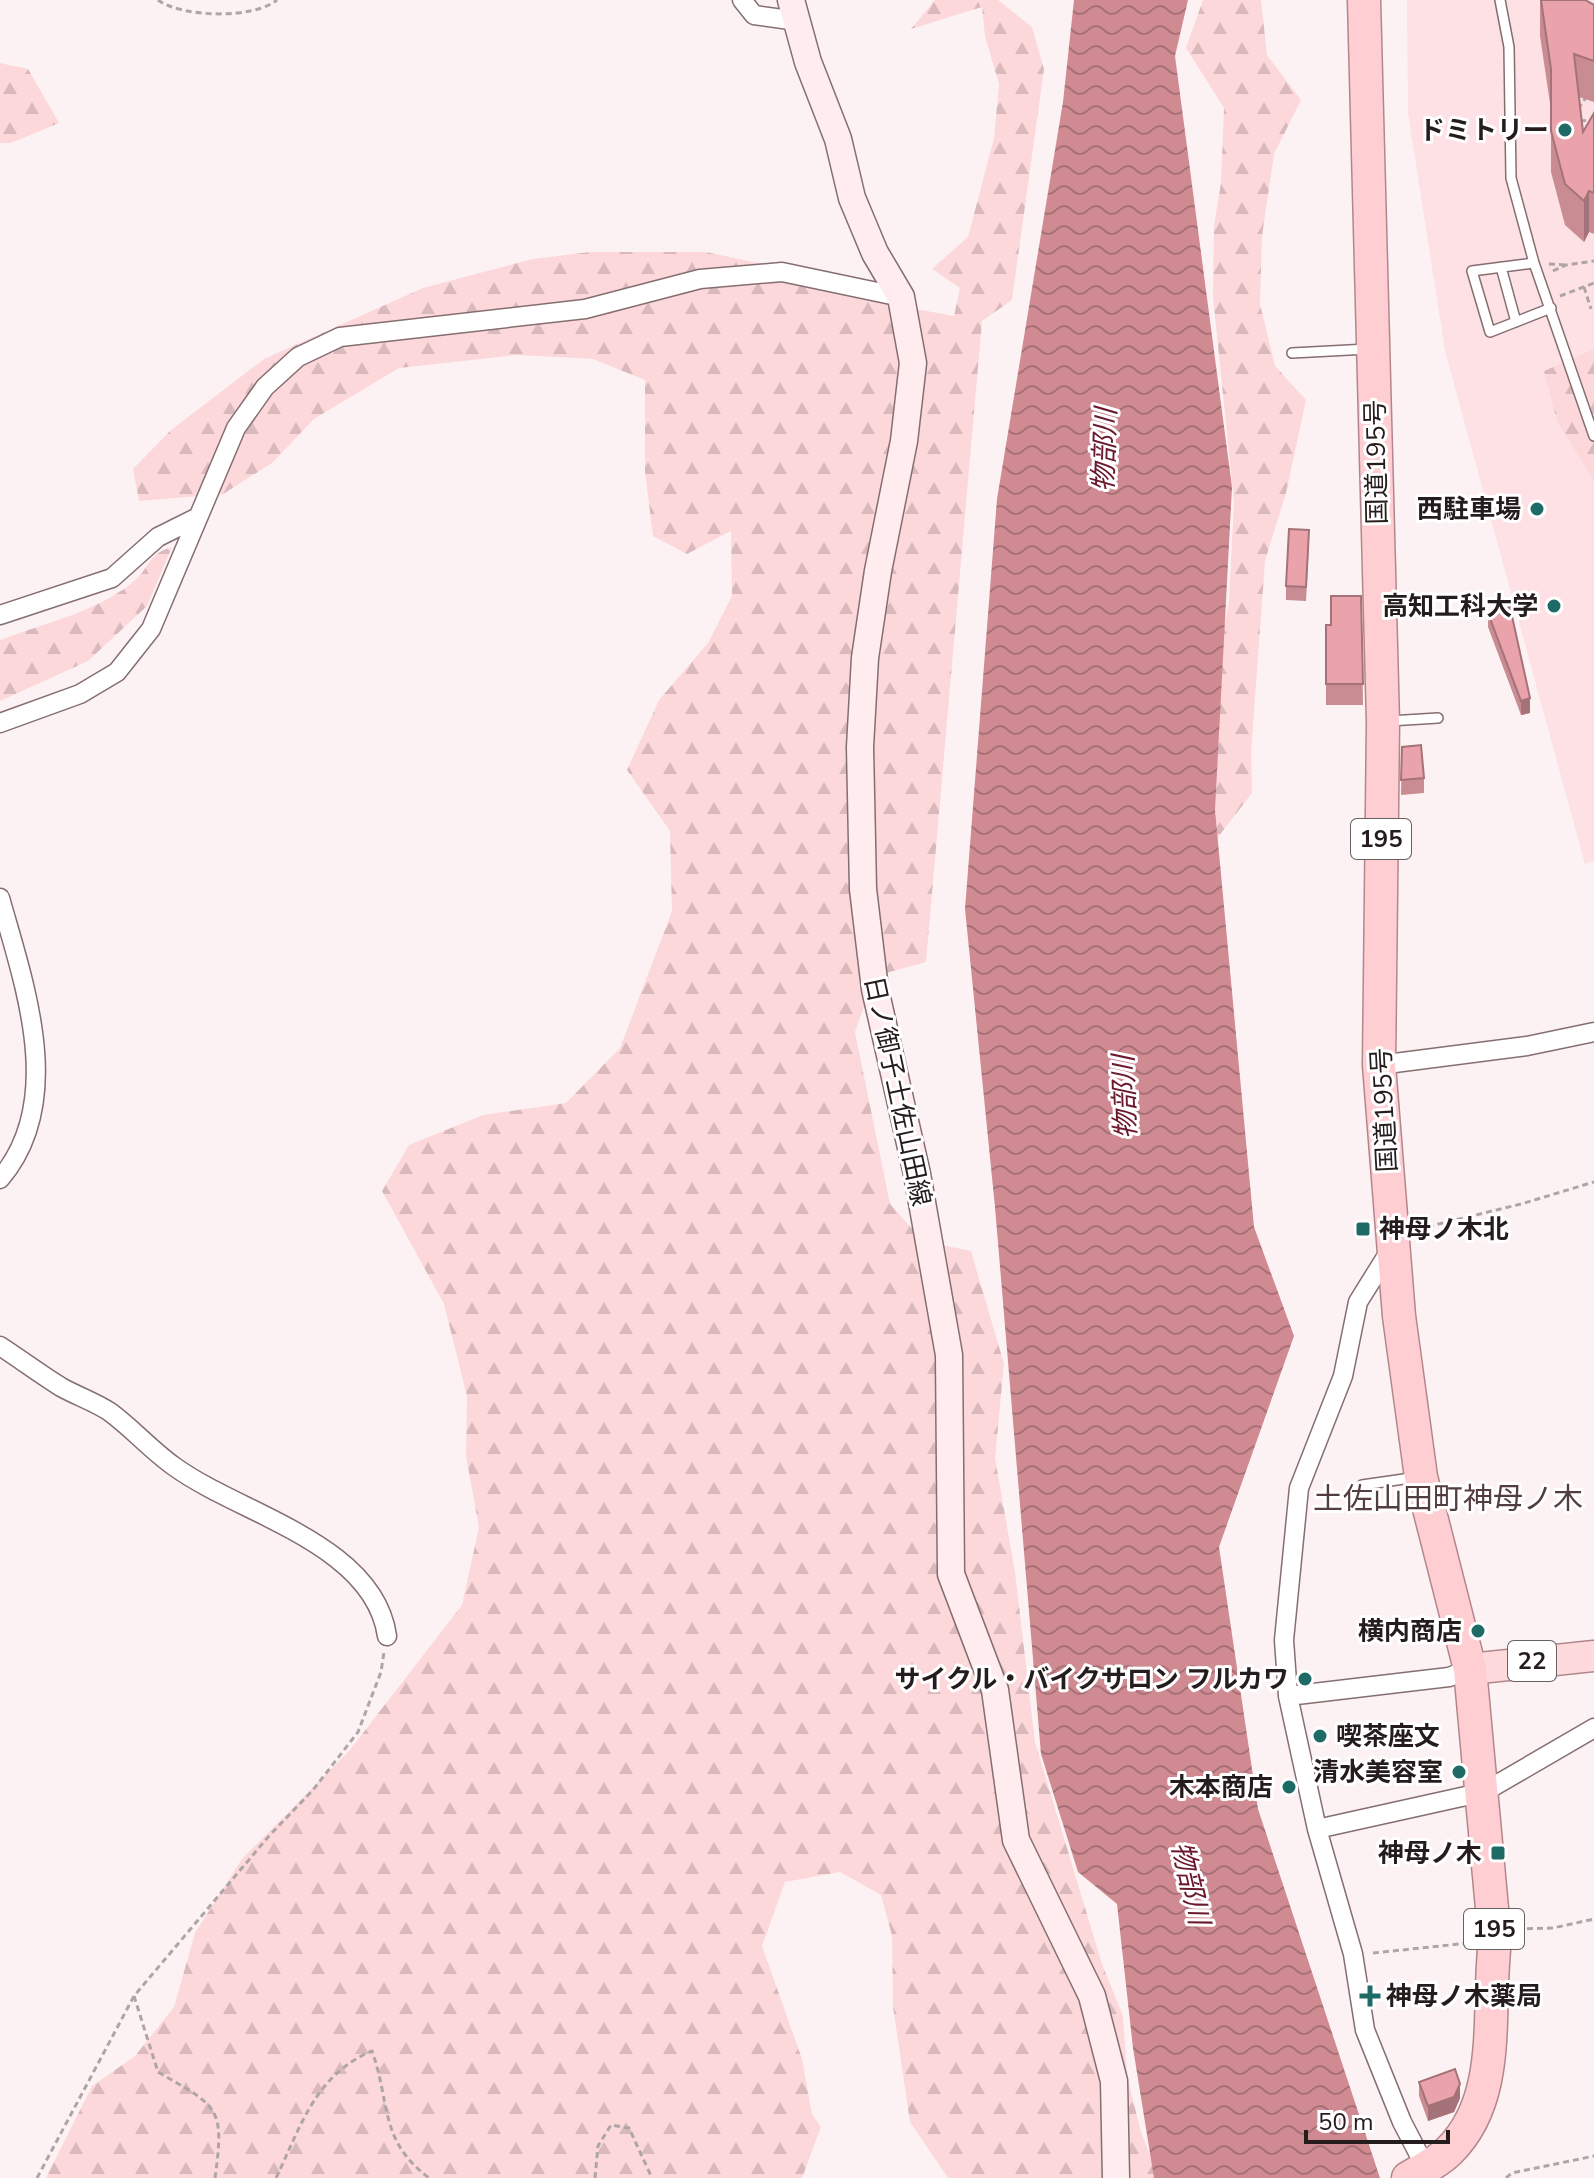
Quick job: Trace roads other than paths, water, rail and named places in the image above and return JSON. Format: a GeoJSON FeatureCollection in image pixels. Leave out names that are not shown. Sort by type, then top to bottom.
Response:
{"type":"FeatureCollection","features":[{"type":"Feature","properties":{"kind":"highway","name":"国道195号"},"geometry":{"type":"LineString","coordinates":[[1364,0],[1383,722],[1379,1065],[1392,1241],[1421,1477],[1470,1669],[1484,1792],[1494,1935],[1488,2076],[1470,2121],[1449,2151],[1423,2175]]}},
{"type":"Feature","properties":{"kind":"main road","name":"日ノ御子土佐山田線"},"geometry":{"type":"LineString","coordinates":[[794,10],[808,62],[838,139],[852,198],[875,253],[901,297],[913,363],[904,441],[878,571],[865,658],[860,747],[865,903],[875,989],[917,1174],[949,1355],[951,1574],[995,1690],[1016,1840],[1092,1996],[1114,2081],[1116,2178]]}},
{"type":"Feature","properties":{"kind":"main road","name":"22"},"geometry":{"type":"LineString","coordinates":[[1470,1669],[1594,1656]]}},
{"type":"Feature","properties":{"kind":"street"},"geometry":{"type":"LineString","coordinates":[[742,0],[754,15],[794,10]]}},
{"type":"Feature","properties":{"kind":"street"},"geometry":{"type":"LineString","coordinates":[[0,723],[80,694],[117,672],[151,629],[236,428],[265,387],[298,357],[340,337],[585,309],[700,279],[782,272],[901,297]]}},
{"type":"Feature","properties":{"kind":"street"},"geometry":{"type":"LineString","coordinates":[[0,615],[112,578],[158,537],[198,517]]}},
{"type":"Feature","properties":{"kind":"street"},"geometry":{"type":"LineString","coordinates":[[0,898],[29,1003],[35,1063],[29,1129],[14,1162],[0,1179]]}},
{"type":"Feature","properties":{"kind":"street"},"geometry":{"type":"LineString","coordinates":[[1379,1065],[1527,1046],[1594,1032]]}},
{"type":"Feature","properties":{"kind":"street"},"geometry":{"type":"LineString","coordinates":[[1392,1241],[1358,1302],[1343,1376],[1299,1488],[1284,1640],[1288,1696],[1317,1829],[1353,1954],[1365,2030],[1423,2175]]}},
{"type":"Feature","properties":{"kind":"street"},"geometry":{"type":"LineString","coordinates":[[0,1346],[61,1386],[108,1411],[177,1468],[270,1516],[341,1563],[370,1591],[384,1616],[387,1636]]}},
{"type":"Feature","properties":{"kind":"street"},"geometry":{"type":"LineString","coordinates":[[1288,1696],[1449,1677],[1470,1669]]}},
{"type":"Feature","properties":{"kind":"street"},"geometry":{"type":"LineString","coordinates":[[1317,1829],[1484,1792],[1594,1728]]}},
{"type":"Feature","properties":{"kind":"lane"},"geometry":{"type":"LineString","coordinates":[[1500,0],[1509,47],[1511,178],[1534,263],[1594,436]]}},
{"type":"Feature","properties":{"kind":"lane"},"geometry":{"type":"LineString","coordinates":[[1534,263],[1472,271],[1490,332],[1551,308]]}},
{"type":"Feature","properties":{"kind":"lane"},"geometry":{"type":"LineString","coordinates":[[1501,267],[1516,322]]}},
{"type":"Feature","properties":{"kind":"lane"},"geometry":{"type":"LineString","coordinates":[[1292,353],[1373,349]]}},
{"type":"Feature","properties":{"kind":"lane"},"geometry":{"type":"LineString","coordinates":[[1383,722],[1438,718]]}},
{"type":"Feature","properties":{"kind":"lane"},"geometry":{"type":"LineString","coordinates":[[1362,1485],[1421,1477]]}},
{"type":"Feature","properties":{"kind":"water","name":"物部川"},"geometry":{"type":"Polygon","coordinates":[[[1074,0],[1188,0],[1175,56],[1232,487],[1215,810],[1254,1227],[1294,1336],[1219,1547],[1258,1809],[1380,2178],[1154,2178],[1133,2048],[1117,1904],[1078,1872],[1041,1754],[995,1207],[965,909],[997,499],[1063,102],[1074,0]]]}},
{"type":"Feature","properties":{"kind":"place","name":"ドミトリー"},"geometry":{"type":"Point","coordinates":[1565,130]}},
{"type":"Feature","properties":{"kind":"place","name":"西駐車場"},"geometry":{"type":"Point","coordinates":[1537,509]}},
{"type":"Feature","properties":{"kind":"place","name":"高知工科大学"},"geometry":{"type":"Point","coordinates":[1554,606]}},
{"type":"Feature","properties":{"kind":"place","name":"神母ノ木北"},"geometry":{"type":"Point","coordinates":[1363,1229]}},
{"type":"Feature","properties":{"kind":"place","name":"横内商店"},"geometry":{"type":"Point","coordinates":[1478,1631]}},
{"type":"Feature","properties":{"kind":"place","name":"サイクル・バイクサロン フルカワ"},"geometry":{"type":"Point","coordinates":[1305,1679]}},
{"type":"Feature","properties":{"kind":"place","name":"喫茶座文"},"geometry":{"type":"Point","coordinates":[1320,1736]}},
{"type":"Feature","properties":{"kind":"place","name":"清水美容室"},"geometry":{"type":"Point","coordinates":[1459,1772]}},
{"type":"Feature","properties":{"kind":"place","name":"木本商店"},"geometry":{"type":"Point","coordinates":[1289,1787]}},
{"type":"Feature","properties":{"kind":"place","name":"神母ノ木"},"geometry":{"type":"Point","coordinates":[1498,1853]}},
{"type":"Feature","properties":{"kind":"place","name":"神母ノ木薬局"},"geometry":{"type":"Point","coordinates":[1370,1996]}},
{"type":"Feature","properties":{"kind":"district","name":"土佐山田町神母ノ木"},"geometry":{"type":"Point","coordinates":[1448,1499]}}]}
